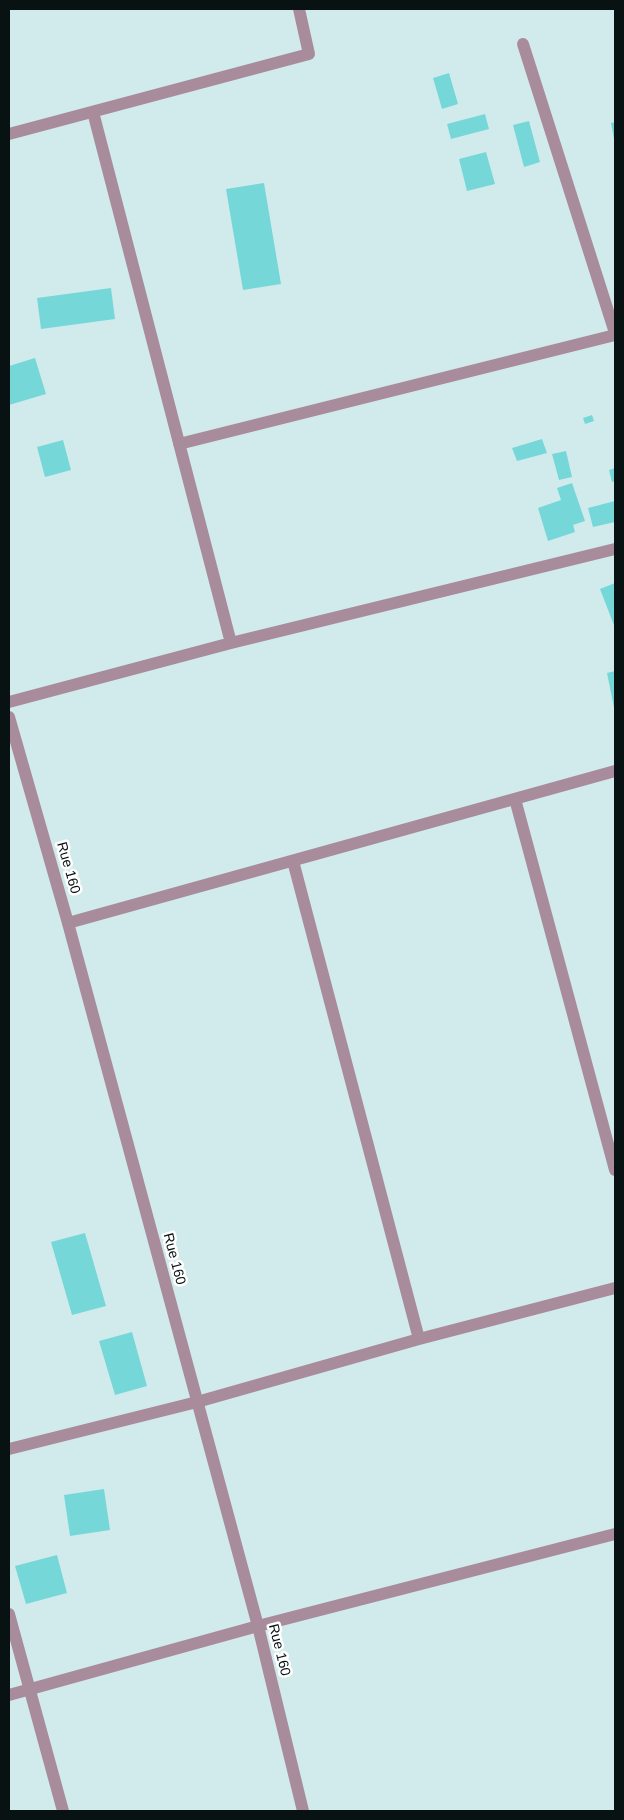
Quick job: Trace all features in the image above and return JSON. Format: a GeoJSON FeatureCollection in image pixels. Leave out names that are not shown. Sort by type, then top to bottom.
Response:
{"type":"FeatureCollection","features":[{"type":"Feature","properties":{"kind":"street"},"geometry":{"type":"LineString","coordinates":[[9,134],[309,54],[299,9]]}},
{"type":"Feature","properties":{"kind":"street"},"geometry":{"type":"LineString","coordinates":[[180,444],[615,334],[523,44]]}},
{"type":"Feature","properties":{"kind":"street"},"geometry":{"type":"LineString","coordinates":[[93,112],[231,643]]}},
{"type":"Feature","properties":{"kind":"street"},"geometry":{"type":"LineString","coordinates":[[9,702],[231,643],[615,549]]}},
{"type":"Feature","properties":{"kind":"street","name":"Rue 160"},"geometry":{"type":"LineString","coordinates":[[9,717],[68,923],[258,1626],[303,1811]]}},
{"type":"Feature","properties":{"kind":"street"},"geometry":{"type":"LineString","coordinates":[[68,923],[615,772]]}},
{"type":"Feature","properties":{"kind":"street"},"geometry":{"type":"LineString","coordinates":[[515,799],[615,1170]]}},
{"type":"Feature","properties":{"kind":"street"},"geometry":{"type":"LineString","coordinates":[[293,861],[419,1339]]}},
{"type":"Feature","properties":{"kind":"street"},"geometry":{"type":"LineString","coordinates":[[9,1449],[197,1402],[419,1339],[615,1288]]}},
{"type":"Feature","properties":{"kind":"street"},"geometry":{"type":"LineString","coordinates":[[9,1694],[258,1626],[615,1534]]}},
{"type":"Feature","properties":{"kind":"street"},"geometry":{"type":"LineString","coordinates":[[9,1614],[63,1811]]}},
{"type":"Feature","properties":{"kind":"building"},"geometry":{"type":"Polygon","coordinates":[[[449,73],[458,104],[442,109],[433,78],[449,73]]]}},
{"type":"Feature","properties":{"kind":"building"},"geometry":{"type":"Polygon","coordinates":[[[485,114],[489,129],[451,139],[447,124],[485,114]]]}},
{"type":"Feature","properties":{"kind":"building"},"geometry":{"type":"Polygon","coordinates":[[[529,121],[540,162],[524,167],[513,125],[529,121]]]}},
{"type":"Feature","properties":{"kind":"building"},"geometry":{"type":"Polygon","coordinates":[[[615,122],[615,139],[614,139],[611,123],[615,122]]]}},
{"type":"Feature","properties":{"kind":"building"},"geometry":{"type":"Polygon","coordinates":[[[486,152],[495,184],[467,191],[459,159],[486,152]]]}},
{"type":"Feature","properties":{"kind":"building"},"geometry":{"type":"Polygon","coordinates":[[[264,183],[281,284],[243,290],[226,189],[264,183]]]}},
{"type":"Feature","properties":{"kind":"building"},"geometry":{"type":"Polygon","coordinates":[[[111,288],[115,319],[41,329],[37,298],[111,288]]]}},
{"type":"Feature","properties":{"kind":"building"},"geometry":{"type":"Polygon","coordinates":[[[35,358],[46,394],[9,405],[9,366],[35,358]]]}},
{"type":"Feature","properties":{"kind":"building"},"geometry":{"type":"Polygon","coordinates":[[[592,415],[594,421],[585,424],[583,418],[592,415]]]}},
{"type":"Feature","properties":{"kind":"building"},"geometry":{"type":"Polygon","coordinates":[[[542,439],[547,453],[517,461],[512,448],[542,439]]]}},
{"type":"Feature","properties":{"kind":"building"},"geometry":{"type":"Polygon","coordinates":[[[63,440],[71,470],[45,477],[37,447],[63,440]]]}},
{"type":"Feature","properties":{"kind":"building"},"geometry":{"type":"Polygon","coordinates":[[[566,451],[572,477],[559,480],[552,454],[566,451]]]}},
{"type":"Feature","properties":{"kind":"building"},"geometry":{"type":"Polygon","coordinates":[[[615,468],[615,481],[612,482],[609,470],[615,468]]]}},
{"type":"Feature","properties":{"kind":"building"},"geometry":{"type":"Polygon","coordinates":[[[572,483],[585,521],[573,525],[575,532],[548,541],[538,508],[561,500],[557,488],[572,483]]]}},
{"type":"Feature","properties":{"kind":"building"},"geometry":{"type":"Polygon","coordinates":[[[615,501],[615,522],[593,527],[588,508],[615,501]]]}},
{"type":"Feature","properties":{"kind":"building"},"geometry":{"type":"Polygon","coordinates":[[[615,583],[615,628],[600,589],[615,583]]]}},
{"type":"Feature","properties":{"kind":"building"},"geometry":{"type":"Polygon","coordinates":[[[615,671],[615,708],[614,708],[607,673],[615,671]]]}},
{"type":"Feature","properties":{"kind":"building"},"geometry":{"type":"Polygon","coordinates":[[[85,1233],[106,1306],[72,1315],[51,1242],[85,1233]]]}},
{"type":"Feature","properties":{"kind":"building"},"geometry":{"type":"Polygon","coordinates":[[[132,1332],[147,1386],[115,1395],[99,1341],[132,1332]]]}},
{"type":"Feature","properties":{"kind":"building"},"geometry":{"type":"Polygon","coordinates":[[[104,1489],[110,1530],[70,1536],[64,1495],[104,1489]]]}},
{"type":"Feature","properties":{"kind":"building"},"geometry":{"type":"Polygon","coordinates":[[[57,1555],[67,1593],[26,1604],[15,1566],[57,1555]]]}}]}
